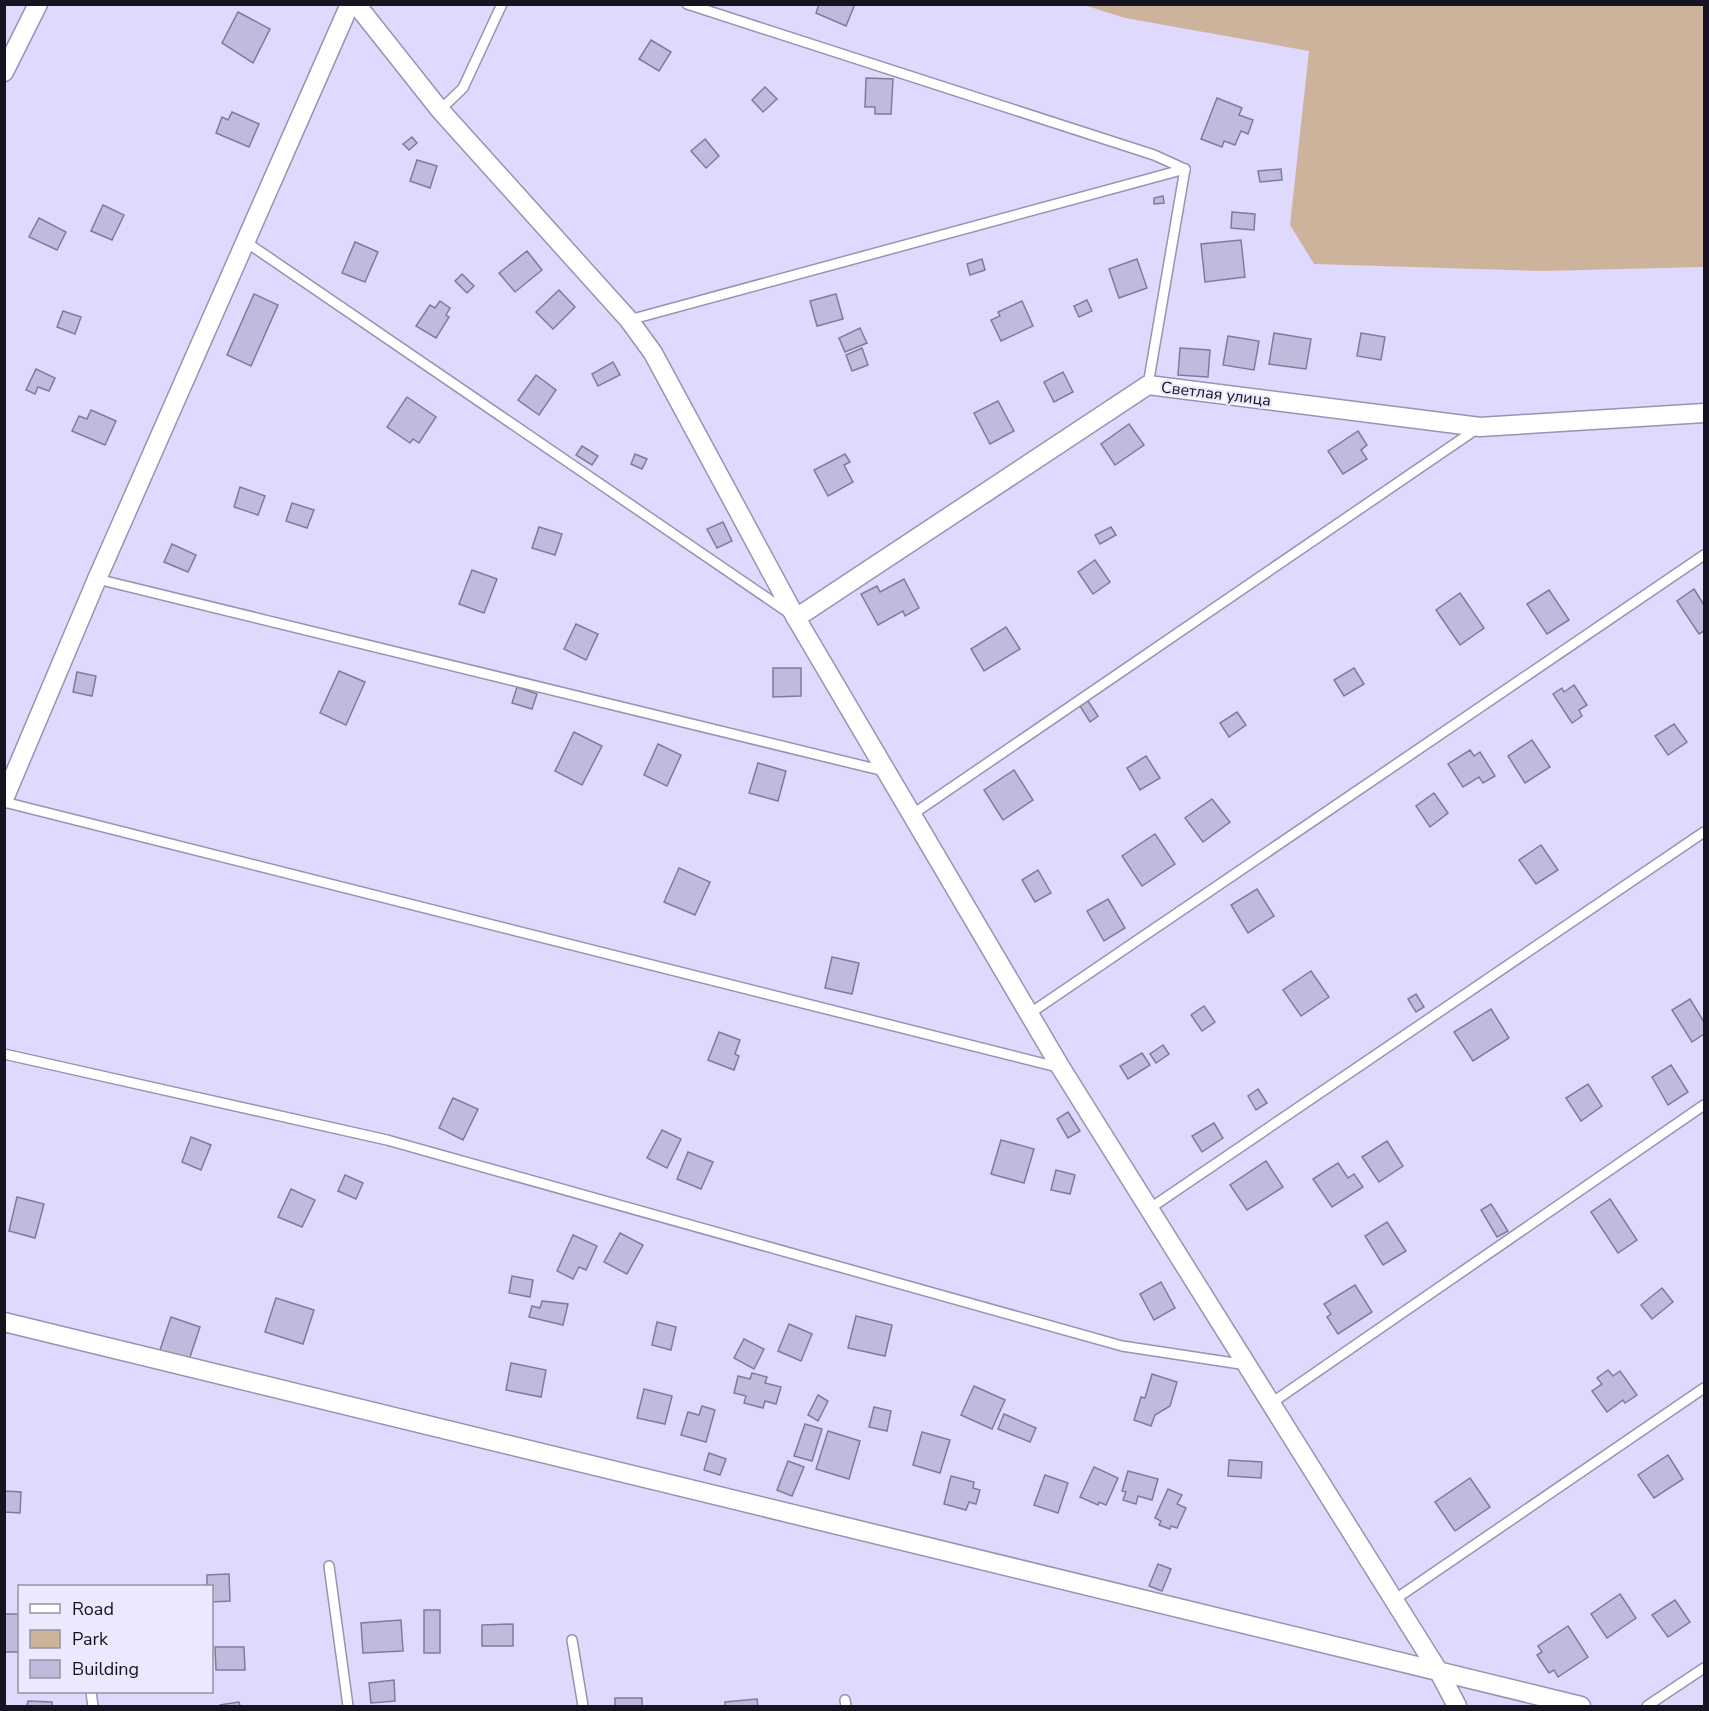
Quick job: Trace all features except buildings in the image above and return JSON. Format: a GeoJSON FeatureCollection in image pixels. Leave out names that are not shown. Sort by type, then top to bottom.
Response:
{"type":"FeatureCollection","features":[{"type":"Feature","properties":{"kind":"street"},"geometry":{"type":"LineString","coordinates":[[4,72],[38,4]]}},
{"type":"Feature","properties":{"kind":"street"},"geometry":{"type":"LineString","coordinates":[[4,801],[97,579],[350,4]]}},
{"type":"Feature","properties":{"kind":"street"},"geometry":{"type":"LineString","coordinates":[[356,4],[440,110],[629,320],[653,353],[796,618],[1061,1068],[1439,1672],[1457,1707]]}},
{"type":"Feature","properties":{"kind":"street","name":"Светлая улица"},"geometry":{"type":"LineString","coordinates":[[796,618],[1148,385],[1480,427],[1704,413]]}},
{"type":"Feature","properties":{"kind":"street"},"geometry":{"type":"LineString","coordinates":[[4,1322],[1581,1707]]}},
{"type":"Feature","properties":{"kind":"lane"},"geometry":{"type":"LineString","coordinates":[[440,110],[464,88],[502,4]]}},
{"type":"Feature","properties":{"kind":"lane"},"geometry":{"type":"LineString","coordinates":[[687,4],[1154,155],[1185,169]]}},
{"type":"Feature","properties":{"kind":"lane"},"geometry":{"type":"LineString","coordinates":[[629,320],[1185,169]]}},
{"type":"Feature","properties":{"kind":"lane"},"geometry":{"type":"LineString","coordinates":[[1148,385],[1185,169]]}},
{"type":"Feature","properties":{"kind":"lane"},"geometry":{"type":"LineString","coordinates":[[246,242],[796,618]]}},
{"type":"Feature","properties":{"kind":"lane"},"geometry":{"type":"LineString","coordinates":[[913,814],[1480,427]]}},
{"type":"Feature","properties":{"kind":"lane"},"geometry":{"type":"LineString","coordinates":[[1029,1014],[1704,555]]}},
{"type":"Feature","properties":{"kind":"lane"},"geometry":{"type":"LineString","coordinates":[[97,579],[888,772]]}},
{"type":"Feature","properties":{"kind":"lane"},"geometry":{"type":"LineString","coordinates":[[4,801],[1061,1068]]}},
{"type":"Feature","properties":{"kind":"lane"},"geometry":{"type":"LineString","coordinates":[[1149,1209],[1704,832]]}},
{"type":"Feature","properties":{"kind":"lane"},"geometry":{"type":"LineString","coordinates":[[4,1054],[387,1140],[1122,1346],[1247,1365]]}},
{"type":"Feature","properties":{"kind":"lane"},"geometry":{"type":"LineString","coordinates":[[1270,1404],[1704,1105]]}},
{"type":"Feature","properties":{"kind":"lane"},"geometry":{"type":"LineString","coordinates":[[1394,1600],[1704,1388]]}},
{"type":"Feature","properties":{"kind":"lane"},"geometry":{"type":"LineString","coordinates":[[329,1566],[348,1707]]}},
{"type":"Feature","properties":{"kind":"lane"},"geometry":{"type":"LineString","coordinates":[[572,1640],[583,1707]]}},
{"type":"Feature","properties":{"kind":"lane"},"geometry":{"type":"LineString","coordinates":[[1647,1707],[1704,1668]]}},
{"type":"Feature","properties":{"kind":"green space"},"geometry":{"type":"Polygon","coordinates":[[[1084,5],[1704,5],[1704,267],[1542,271],[1314,264],[1290,225],[1309,51],[1125,18],[1084,5]]]}}]}
